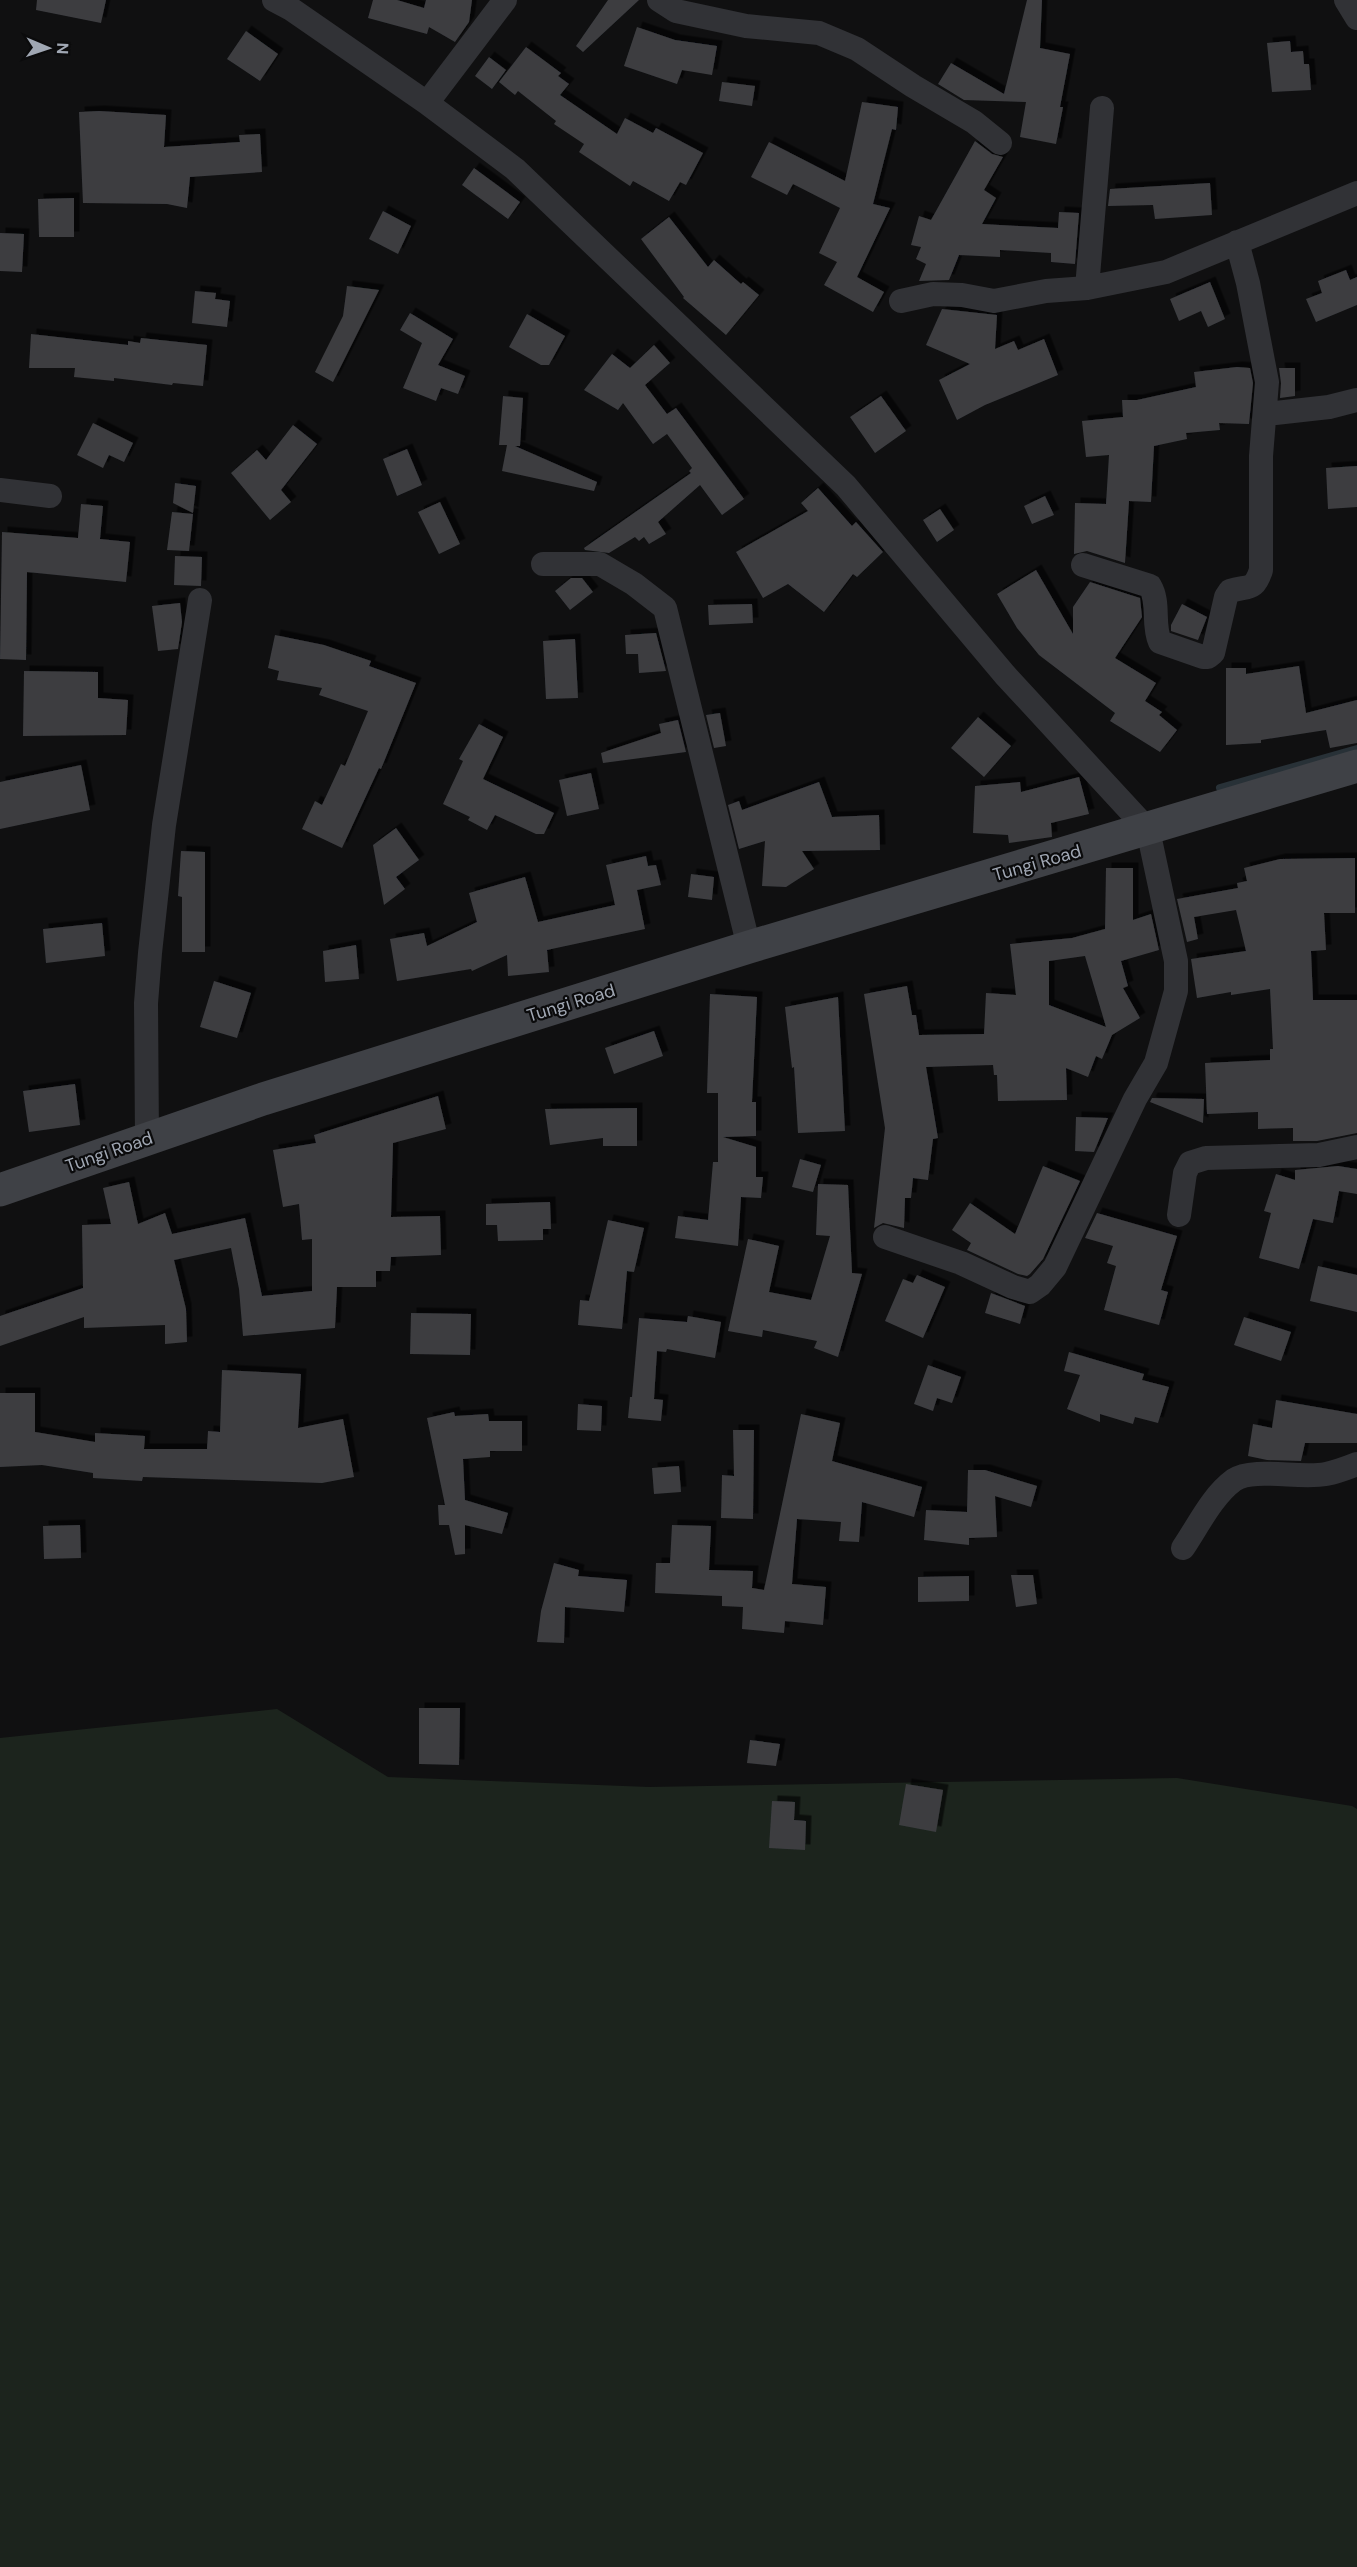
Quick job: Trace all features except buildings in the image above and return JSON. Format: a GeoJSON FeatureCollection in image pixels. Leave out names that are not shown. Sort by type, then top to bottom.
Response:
{"type":"FeatureCollection","features":[{"type":"Feature","properties":{"kind":"main road","name":"Tungi Road"},"geometry":{"type":"LineString","coordinates":[[0,1190],[263,1099],[749,947],[1357,766]]}},
{"type":"Feature","properties":{"kind":"street"},"geometry":{"type":"LineString","coordinates":[[274,0],[291,9],[427,103],[515,169],[846,486],[1005,675],[1148,830],[1176,961],[1176,992],[1156,1062],[1135,1099],[1055,1268],[1040,1285],[1030,1292],[1013,1287],[961,1263],[885,1237]]}},
{"type":"Feature","properties":{"kind":"street"},"geometry":{"type":"LineString","coordinates":[[427,103],[505,0]]}},
{"type":"Feature","properties":{"kind":"street"},"geometry":{"type":"LineString","coordinates":[[659,0],[676,11],[746,26],[819,33],[857,49],[974,122],[1000,142]]}},
{"type":"Feature","properties":{"kind":"street"},"geometry":{"type":"LineString","coordinates":[[1346,0],[1357,18]]}},
{"type":"Feature","properties":{"kind":"street"},"geometry":{"type":"LineString","coordinates":[[1087,288],[1102,108]]}},
{"type":"Feature","properties":{"kind":"street"},"geometry":{"type":"LineString","coordinates":[[901,301],[933,294],[962,295],[994,301],[1046,291],[1087,288],[1166,272],[1357,193]]}},
{"type":"Feature","properties":{"kind":"street"},"geometry":{"type":"LineString","coordinates":[[1083,565],[1150,586],[1155,595],[1156,633],[1160,642],[1203,657],[1209,657],[1213,653],[1226,597],[1230,591],[1251,587],[1257,580],[1261,570],[1261,456],[1267,382],[1248,283],[1237,242]]}},
{"type":"Feature","properties":{"kind":"street"},"geometry":{"type":"LineString","coordinates":[[1266,414],[1329,407],[1357,400]]}},
{"type":"Feature","properties":{"kind":"street"},"geometry":{"type":"LineString","coordinates":[[0,490],[50,496]]}},
{"type":"Feature","properties":{"kind":"street"},"geometry":{"type":"LineString","coordinates":[[543,564],[600,564],[634,584],[665,608],[749,947]]}},
{"type":"Feature","properties":{"kind":"street"},"geometry":{"type":"LineString","coordinates":[[147,1140],[146,1003],[150,954],[164,825],[200,600]]}},
{"type":"Feature","properties":{"kind":"street"},"geometry":{"type":"LineString","coordinates":[[1179,1215],[1185,1173],[1190,1164],[1206,1158],[1319,1155],[1357,1146]]}},
{"type":"Feature","properties":{"kind":"street"},"geometry":{"type":"LineString","coordinates":[[1183,1548],[1221,1492],[1235,1479],[1251,1473],[1287,1476],[1325,1474],[1357,1464]]}},
{"type":"Feature","properties":{"kind":"shaded area"},"geometry":{"type":"Polygon","coordinates":[[[277,1709],[388,1777],[649,1787],[1177,1778],[1352,1806],[1357,1809],[1357,2567],[0,2567],[0,1738],[277,1709]]]}},
{"type":"Feature","properties":{"kind":"waterway"},"geometry":{"type":"LineString","coordinates":[[1220,788],[1357,749]]}}]}
